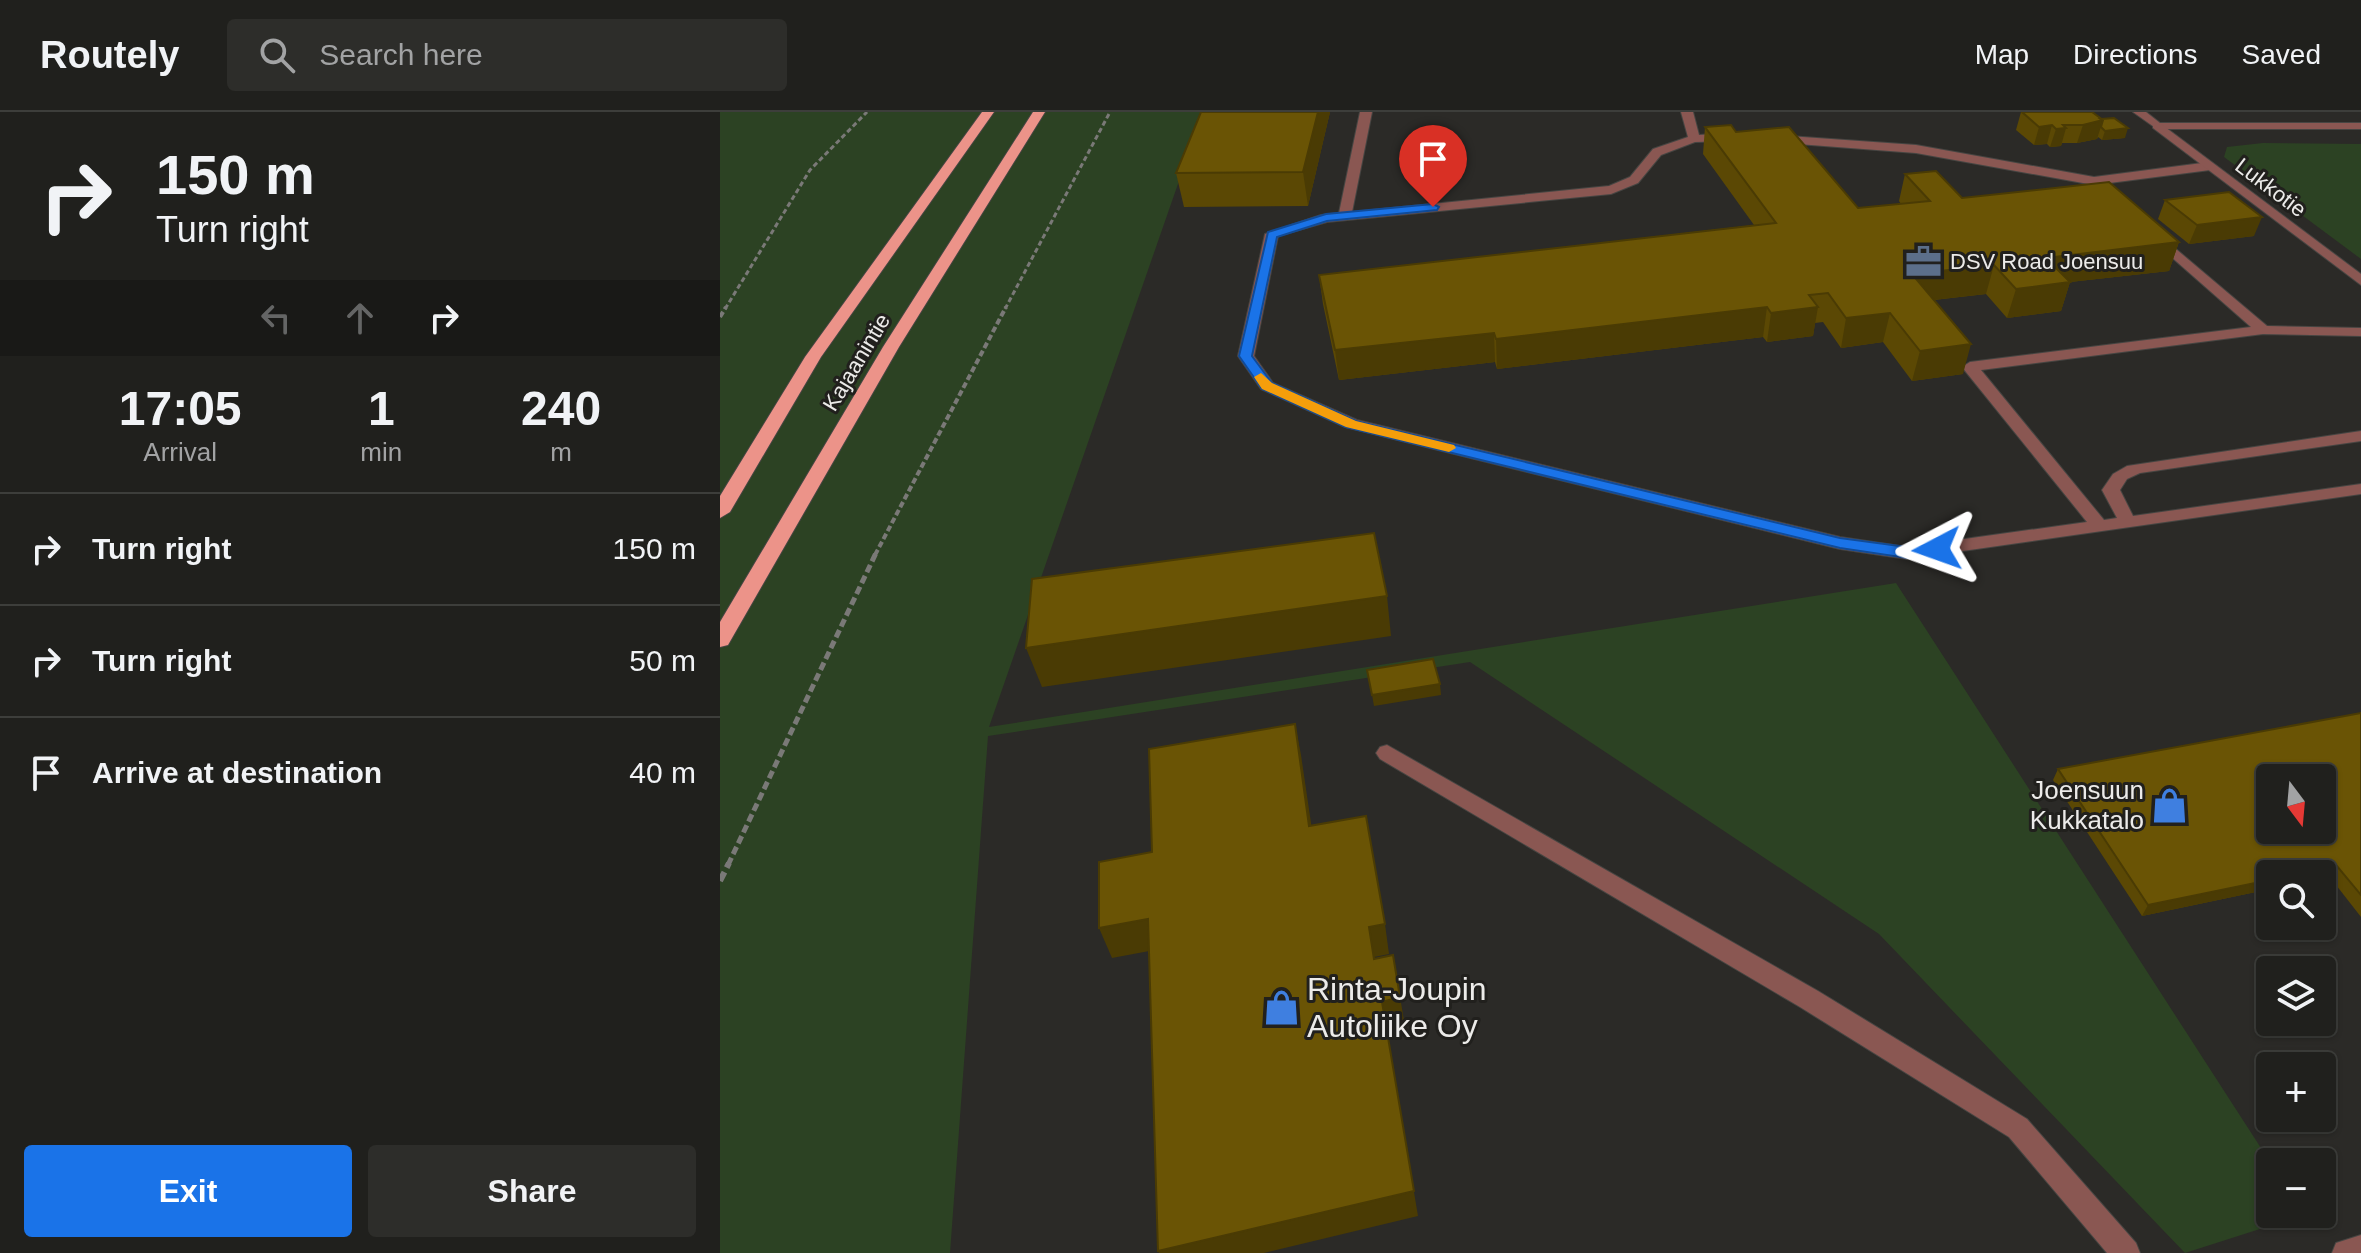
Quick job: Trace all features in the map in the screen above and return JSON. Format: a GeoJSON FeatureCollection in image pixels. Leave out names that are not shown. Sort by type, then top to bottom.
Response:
{"type":"FeatureCollection","features":[{"type":"Feature","properties":{"kind":"highway","name":"Kajaanintie"},"geometry":{"type":"LineString","coordinates":[[720,512],[813,357],[988,112]]}},
{"type":"Feature","properties":{"kind":"highway","name":"Kajaanintie"},"geometry":{"type":"LineString","coordinates":[[720,640],[891,347],[1039,112]]}},
{"type":"Feature","properties":{"kind":"street"},"geometry":{"type":"LineString","coordinates":[[1345,216],[1366,112]]}},
{"type":"Feature","properties":{"kind":"street"},"geometry":{"type":"LineString","coordinates":[[1687,112],[1694,139]]}},
{"type":"Feature","properties":{"kind":"street","name":"Lukkotie"},"geometry":{"type":"LineString","coordinates":[[2139,112],[2361,281]]}},
{"type":"Feature","properties":{"kind":"street"},"geometry":{"type":"LineString","coordinates":[[2157,126],[2361,126]]}},
{"type":"Feature","properties":{"kind":"street"},"geometry":{"type":"LineString","coordinates":[[2210,166],[2100,186],[1916,149],[1747,137],[1694,139],[1657,152],[1634,180],[1611,190],[1345,216],[1295,225],[1272,234],[1246,356],[1267,386],[1351,424],[1840,543],[1907,553],[2361,489]]}},
{"type":"Feature","properties":{"kind":"street"},"geometry":{"type":"LineString","coordinates":[[2150,231],[2263,330]]}},
{"type":"Feature","properties":{"kind":"street"},"geometry":{"type":"LineString","coordinates":[[2100,526],[1970,367],[2263,330],[2361,332]]}},
{"type":"Feature","properties":{"kind":"street"},"geometry":{"type":"LineString","coordinates":[[2128,523],[2111,490],[2115,479],[2125,472],[2361,436]]}},
{"type":"Feature","properties":{"kind":"street"},"geometry":{"type":"LineString","coordinates":[[1387,753],[1809,999],[2018,1128],[2126,1253]]}},
{"type":"Feature","properties":{"kind":"street"},"geometry":{"type":"LineString","coordinates":[[2346,1253],[2361,1249]]}},
{"type":"Feature","properties":{"kind":"path"},"geometry":{"type":"LineString","coordinates":[[720,317],[810,170],[867,112]]}},
{"type":"Feature","properties":{"kind":"path"},"geometry":{"type":"LineString","coordinates":[[720,881],[877,551],[1110,112]]}},
{"type":"Feature","properties":{"kind":"green space"},"geometry":{"type":"Polygon","coordinates":[[[720,112],[1203,112],[989,727],[1896,583],[2261,1148],[2256,1148],[2256,1228],[2263,1228],[2185,1253],[1879,934],[1470,662],[988,736],[950,1253],[720,1253],[720,112]]]}},
{"type":"Feature","properties":{"kind":"green space"},"geometry":{"type":"Polygon","coordinates":[[[2263,143],[2361,144],[2361,259],[2224,157],[2227,147],[2263,143]]]}},
{"type":"Feature","properties":{"kind":"building"},"geometry":{"type":"Polygon","coordinates":[[[1201,112],[1318,112],[1303,172],[1176,173],[1201,112]]]}},
{"type":"Feature","properties":{"kind":"building"},"geometry":{"type":"Polygon","coordinates":[[[2022,112],[2092,112],[2103,120],[2083,125],[2063,125],[2066,128],[2056,129],[2052,125],[2039,127],[2022,112]]]}},
{"type":"Feature","properties":{"kind":"building"},"geometry":{"type":"Polygon","coordinates":[[[2114,118],[2128,128],[2105,131],[2101,127],[2101,119],[2114,118]]]}},
{"type":"Feature","properties":{"kind":"building","name":"DSV Road Joensuu"},"geometry":{"type":"Polygon","coordinates":[[[1731,125],[1736,132],[1789,127],[1858,208],[1930,201],[1905,174],[1936,171],[1962,198],[2109,182],[2179,242],[2046,258],[2070,282],[2016,289],[1994,265],[1912,274],[1971,344],[1920,351],[1890,313],[1846,318],[1828,293],[1809,295],[1818,307],[1771,313],[1767,307],[1496,339],[1494,333],[1335,350],[1319,275],[1776,223],[1705,127],[1731,125]]]}},
{"type":"Feature","properties":{"kind":"building"},"geometry":{"type":"Polygon","coordinates":[[[2229,192],[2262,217],[2197,225],[2165,200],[2229,192]]]}},
{"type":"Feature","properties":{"kind":"building"},"geometry":{"type":"Polygon","coordinates":[[[1374,533],[1387,596],[1026,648],[1032,579],[1374,533]]]}},
{"type":"Feature","properties":{"kind":"building"},"geometry":{"type":"Polygon","coordinates":[[[1433,659],[1440,684],[1372,695],[1367,670],[1433,659]]]}},
{"type":"Feature","properties":{"kind":"building","name":"Joensuun Kukkatalo"},"geometry":{"type":"Polygon","coordinates":[[[2361,713],[2361,895],[2336,866],[2336,860],[2256,860],[2256,883],[2148,905],[2058,769],[2361,713]]]}},
{"type":"Feature","properties":{"kind":"building","name":"Rinta-Joupin Autoliike Oy"},"geometry":{"type":"Polygon","coordinates":[[[1295,724],[1309,826],[1366,816],[1385,924],[1369,927],[1374,959],[1393,955],[1400,997],[1382,1002],[1414,1191],[1158,1251],[1148,919],[1099,928],[1099,862],[1152,852],[1149,749],[1295,724]]]}},
{"type":"Feature","properties":{"kind":"slow traffic"},"geometry":{"type":"LineString","coordinates":[[1261,377],[1267,386],[1351,424],[1449,448]]}},
{"type":"Feature","properties":{"kind":"place","name":"DSV Road Joensuu"},"geometry":{"type":"Point","coordinates":[1924,261]}},
{"type":"Feature","properties":{"kind":"place","name":"Joensuun Kukkatalo"},"geometry":{"type":"Point","coordinates":[2170,805]}},
{"type":"Feature","properties":{"kind":"place","name":"Rinta-Joupin Autoliike Oy"},"geometry":{"type":"Point","coordinates":[1281,1007]}},
{"type":"Feature","properties":{"kind":"route"},"geometry":{"type":"LineString","coordinates":[[1433,207],[1326,218],[1272,234],[1246,356],[1267,386],[1351,424],[1595,484],[1840,543],[1907,553],[1937,549]]}}]}
